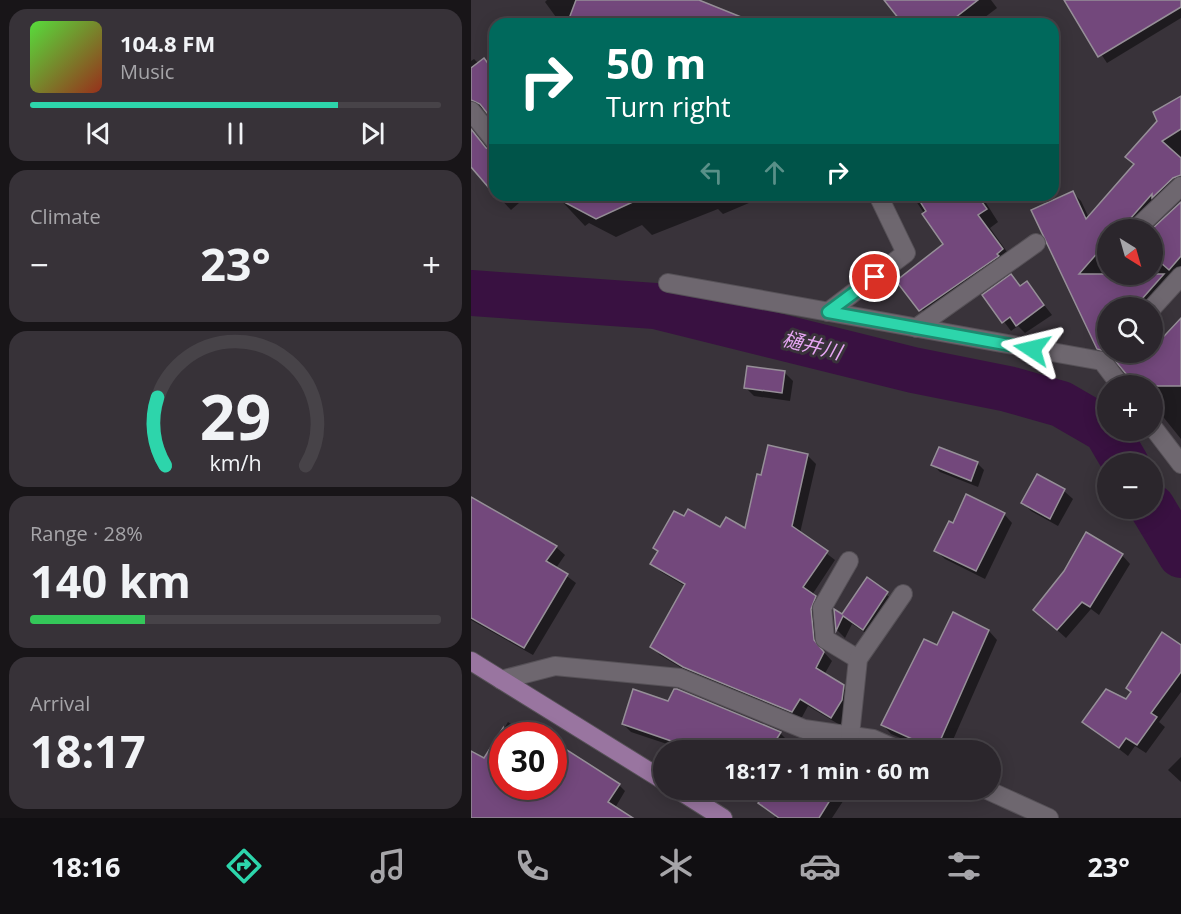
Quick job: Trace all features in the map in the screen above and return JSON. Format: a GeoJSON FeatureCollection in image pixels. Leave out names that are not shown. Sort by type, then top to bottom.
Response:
{"type":"FeatureCollection","features":[{"type":"Feature","properties":{"kind":"main road"},"geometry":{"type":"LineString","coordinates":[[473,665],[653,774]]}},
{"type":"Feature","properties":{"kind":"main road"},"geometry":{"type":"LineString","coordinates":[[694,800],[723,818]]}},
{"type":"Feature","properties":{"kind":"street"},"geometry":{"type":"LineString","coordinates":[[471,111],[489,134]]}},
{"type":"Feature","properties":{"kind":"street"},"geometry":{"type":"LineString","coordinates":[[1146,219],[1181,186]]}},
{"type":"Feature","properties":{"kind":"street"},"geometry":{"type":"LineString","coordinates":[[828,312],[906,253],[881,201]]}},
{"type":"Feature","properties":{"kind":"street"},"geometry":{"type":"LineString","coordinates":[[916,328],[1036,243]]}},
{"type":"Feature","properties":{"kind":"street"},"geometry":{"type":"LineString","coordinates":[[1162,297],[1181,276]]}},
{"type":"Feature","properties":{"kind":"street"},"geometry":{"type":"LineString","coordinates":[[668,283],[916,328],[1097,356]]}},
{"type":"Feature","properties":{"kind":"street"},"geometry":{"type":"LineString","coordinates":[[1163,440],[1181,464]]}},
{"type":"Feature","properties":{"kind":"street"},"geometry":{"type":"LineString","coordinates":[[849,561],[822,608],[825,639],[858,659]]}},
{"type":"Feature","properties":{"kind":"street"},"geometry":{"type":"LineString","coordinates":[[850,735],[858,659],[903,594]]}},
{"type":"Feature","properties":{"kind":"street"},"geometry":{"type":"LineString","coordinates":[[501,680],[555,666],[679,678],[804,729],[875,740]]}},
{"type":"Feature","properties":{"kind":"street"},"geometry":{"type":"LineString","coordinates":[[1001,796],[1049,818]]}},
{"type":"Feature","properties":{"kind":"building"},"geometry":{"type":"Polygon","coordinates":[[[576,0],[699,0],[744,18],[569,18],[576,0]]]}},
{"type":"Feature","properties":{"kind":"building"},"geometry":{"type":"Polygon","coordinates":[[[884,0],[978,0],[955,18],[898,18],[884,0]]]}},
{"type":"Feature","properties":{"kind":"building"},"geometry":{"type":"Polygon","coordinates":[[[1064,0],[1181,0],[1181,7],[1098,57],[1064,0]]]}},
{"type":"Feature","properties":{"kind":"building"},"geometry":{"type":"Polygon","coordinates":[[[484,58],[489,65],[489,115],[480,104],[471,100],[471,68],[484,58]]]}},
{"type":"Feature","properties":{"kind":"building"},"geometry":{"type":"Polygon","coordinates":[[[1181,96],[1181,129],[1162,141],[1181,158],[1181,175],[1173,178],[1152,198],[1152,194],[1130,219],[1097,219],[1097,253],[1079,274],[1097,274],[1097,285],[1154,285],[1144,297],[1097,297],[1097,349],[1031,210],[1051,201],[1059,201],[1059,197],[1073,191],[1086,219],[1134,164],[1125,157],[1157,121],[1153,112],[1181,96]]]}},
{"type":"Feature","properties":{"kind":"building"},"geometry":{"type":"Polygon","coordinates":[[[471,129],[489,149],[489,188],[471,167],[471,129]]]}},
{"type":"Feature","properties":{"kind":"building"},"geometry":{"type":"Polygon","coordinates":[[[562,201],[635,201],[596,219],[562,201]]]}},
{"type":"Feature","properties":{"kind":"building"},"geometry":{"type":"Polygon","coordinates":[[[920,201],[981,201],[987,209],[978,215],[1003,249],[997,254],[999,256],[919,311],[896,281],[943,244],[922,214],[926,211],[920,201]]]}},
{"type":"Feature","properties":{"kind":"building"},"geometry":{"type":"Polygon","coordinates":[[[1181,202],[1181,256],[1169,270],[1163,265],[1163,219],[1181,202]]]}},
{"type":"Feature","properties":{"kind":"building"},"geometry":{"type":"Polygon","coordinates":[[[1011,274],[1020,286],[1027,281],[1044,305],[1016,326],[1010,317],[1002,323],[982,295],[1011,274]]]}},
{"type":"Feature","properties":{"kind":"building"},"geometry":{"type":"Polygon","coordinates":[[[1181,318],[1181,386],[1163,386],[1163,375],[1127,375],[1117,363],[1163,363],[1163,337],[1181,318]]]}},
{"type":"Feature","properties":{"kind":"building"},"geometry":{"type":"Polygon","coordinates":[[[747,366],[785,371],[782,393],[744,388],[747,366]]]}},
{"type":"Feature","properties":{"kind":"building"},"geometry":{"type":"Polygon","coordinates":[[[768,445],[808,454],[792,526],[828,551],[803,587],[816,596],[811,609],[814,640],[824,652],[816,668],[844,685],[842,700],[831,718],[800,699],[792,712],[683,667],[650,647],[685,584],[650,564],[658,551],[653,548],[674,511],[684,516],[688,509],[720,527],[726,517],[745,528],[757,474],[761,475],[768,445]]]}},
{"type":"Feature","properties":{"kind":"building"},"geometry":{"type":"Polygon","coordinates":[[[939,447],[978,462],[971,481],[931,465],[939,447]]]}},
{"type":"Feature","properties":{"kind":"building"},"geometry":{"type":"Polygon","coordinates":[[[1037,474],[1065,489],[1050,519],[1021,503],[1037,474]]]}},
{"type":"Feature","properties":{"kind":"building"},"geometry":{"type":"Polygon","coordinates":[[[966,494],[1005,513],[976,571],[934,551],[949,521],[953,523],[966,494]]]}},
{"type":"Feature","properties":{"kind":"building"},"geometry":{"type":"Polygon","coordinates":[[[471,497],[557,546],[546,561],[568,574],[524,648],[471,618],[471,497]]]}},
{"type":"Feature","properties":{"kind":"building"},"geometry":{"type":"Polygon","coordinates":[[[1086,532],[1123,554],[1090,607],[1082,602],[1057,630],[1033,610],[1064,571],[1086,532]]]}},
{"type":"Feature","properties":{"kind":"building"},"geometry":{"type":"Polygon","coordinates":[[[867,577],[888,592],[863,630],[843,616],[836,631],[834,609],[842,614],[867,577]]]}},
{"type":"Feature","properties":{"kind":"building"},"geometry":{"type":"Polygon","coordinates":[[[953,612],[989,630],[940,740],[914,740],[881,725],[924,639],[937,645],[953,612]]]}},
{"type":"Feature","properties":{"kind":"building"},"geometry":{"type":"Polygon","coordinates":[[[1162,632],[1181,645],[1181,672],[1151,713],[1157,717],[1137,745],[1126,738],[1119,748],[1082,722],[1106,689],[1126,699],[1131,692],[1126,688],[1162,632]]]}},
{"type":"Feature","properties":{"kind":"building"},"geometry":{"type":"Polygon","coordinates":[[[633,689],[668,701],[674,689],[677,689],[781,732],[776,740],[668,740],[622,724],[633,689]]]}},
{"type":"Feature","properties":{"kind":"building"},"geometry":{"type":"Polygon","coordinates":[[[489,750],[489,800],[567,800],[567,750],[620,784],[608,802],[633,818],[471,818],[471,751],[484,758],[489,750]]]}},
{"type":"Feature","properties":{"kind":"building"},"geometry":{"type":"Polygon","coordinates":[[[760,800],[830,800],[819,818],[779,818],[758,803],[760,800]]]}},
{"type":"Feature","properties":{"kind":"waterway","name":"樋井川"},"geometry":{"type":"LineString","coordinates":[[471,293],[655,306],[913,370],[1008,389],[1061,404],[1106,430],[1120,453]]}},
{"type":"Feature","properties":{"kind":"waterway","name":"樋井川"},"geometry":{"type":"LineString","coordinates":[[1159,519],[1181,555]]}},
{"type":"Feature","properties":{"kind":"route"},"geometry":{"type":"LineString","coordinates":[[875,277],[828,312],[1032,349]]}}]}
